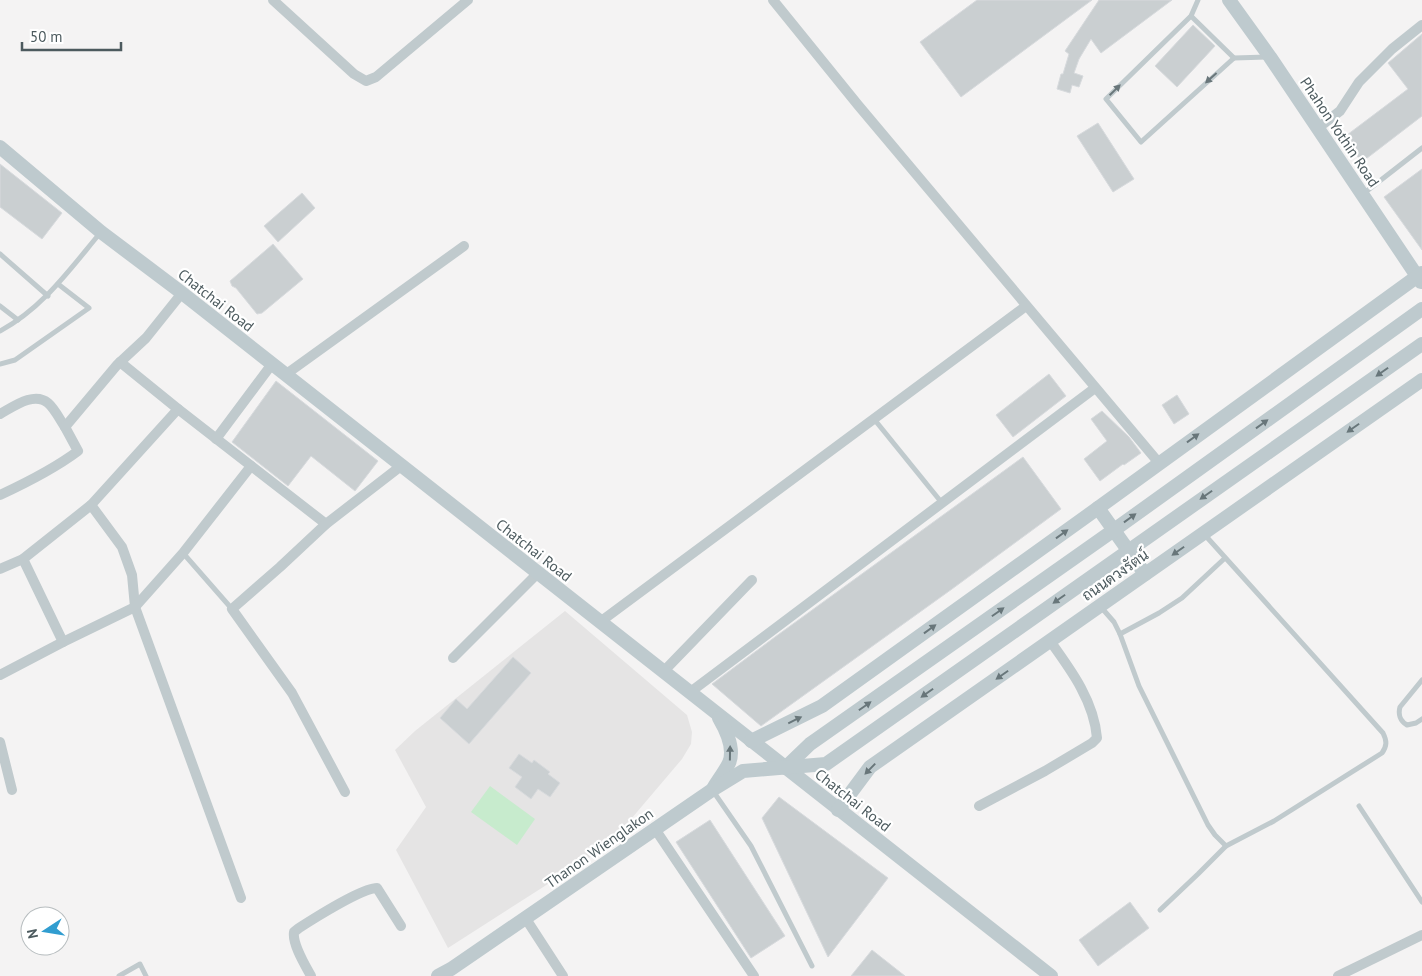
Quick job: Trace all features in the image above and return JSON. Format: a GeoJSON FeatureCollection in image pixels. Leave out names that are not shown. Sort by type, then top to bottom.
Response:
{"type":"FeatureCollection","features":[{"type":"Feature","properties":{"kind":"main road","name":"Phahon Yothin Road"},"geometry":{"type":"LineString","coordinates":[[1229,0],[1420,277]]}},
{"type":"Feature","properties":{"kind":"main road","name":"Chatchai Road"},"geometry":{"type":"LineString","coordinates":[[0,147],[101,232],[182,293],[1051,976]]}},
{"type":"Feature","properties":{"kind":"main road"},"geometry":{"type":"LineString","coordinates":[[752,741],[822,706],[1420,277]]}},
{"type":"Feature","properties":{"kind":"main road"},"geometry":{"type":"LineString","coordinates":[[785,768],[810,744],[1114,530],[1422,309]]}},
{"type":"Feature","properties":{"kind":"main road","name":"Thanon Wienglakon"},"geometry":{"type":"LineString","coordinates":[[438,976],[453,973],[526,919],[655,829],[743,771],[826,764],[1422,344]]}},
{"type":"Feature","properties":{"kind":"main road","name":"ถนนดวงรัตน์"},"geometry":{"type":"LineString","coordinates":[[838,810],[870,767],[1422,380]]}},
{"type":"Feature","properties":{"kind":"main road"},"geometry":{"type":"LineString","coordinates":[[1098,508],[1144,574]]}},
{"type":"Feature","properties":{"kind":"main road"},"geometry":{"type":"LineString","coordinates":[[712,790],[730,762],[730,746],[726,731],[718,714]]}},
{"type":"Feature","properties":{"kind":"street"},"geometry":{"type":"LineString","coordinates":[[273,0],[354,74],[366,82],[376,77],[468,0]]}},
{"type":"Feature","properties":{"kind":"street"},"geometry":{"type":"LineString","coordinates":[[773,0],[858,105],[1159,463]]}},
{"type":"Feature","properties":{"kind":"street"},"geometry":{"type":"LineString","coordinates":[[1318,128],[1340,111],[1359,82],[1392,49],[1422,25]]}},
{"type":"Feature","properties":{"kind":"street"},"geometry":{"type":"LineString","coordinates":[[285,375],[464,246]]}},
{"type":"Feature","properties":{"kind":"street"},"geometry":{"type":"LineString","coordinates":[[64,426],[120,362],[146,338],[182,293]]}},
{"type":"Feature","properties":{"kind":"street"},"geometry":{"type":"LineString","coordinates":[[600,622],[1026,306]]}},
{"type":"Feature","properties":{"kind":"street"},"geometry":{"type":"LineString","coordinates":[[120,362],[326,524]]}},
{"type":"Feature","properties":{"kind":"street"},"geometry":{"type":"LineString","coordinates":[[216,438],[272,364]]}},
{"type":"Feature","properties":{"kind":"street"},"geometry":{"type":"LineString","coordinates":[[690,692],[1095,388]]}},
{"type":"Feature","properties":{"kind":"street"},"geometry":{"type":"LineString","coordinates":[[0,414],[24,401],[36,399],[48,403],[78,450],[63,462],[0,495]]}},
{"type":"Feature","properties":{"kind":"street"},"geometry":{"type":"LineString","coordinates":[[0,569],[23,559],[92,505],[178,409]]}},
{"type":"Feature","properties":{"kind":"street"},"geometry":{"type":"LineString","coordinates":[[0,675],[135,607],[183,553],[252,466]]}},
{"type":"Feature","properties":{"kind":"street"},"geometry":{"type":"LineString","coordinates":[[345,792],[292,694],[232,609],[326,524],[400,466]]}},
{"type":"Feature","properties":{"kind":"street"},"geometry":{"type":"LineString","coordinates":[[92,505],[122,547],[132,575],[135,607],[240,898]]}},
{"type":"Feature","properties":{"kind":"street"},"geometry":{"type":"LineString","coordinates":[[23,559],[63,642]]}},
{"type":"Feature","properties":{"kind":"street"},"geometry":{"type":"LineString","coordinates":[[452,658],[538,573]]}},
{"type":"Feature","properties":{"kind":"street"},"geometry":{"type":"LineString","coordinates":[[663,672],[752,580]]}},
{"type":"Feature","properties":{"kind":"street"},"geometry":{"type":"LineString","coordinates":[[978,806],[1045,771],[1092,744],[1097,738],[1091,709],[1083,691],[1050,641]]}},
{"type":"Feature","properties":{"kind":"street"},"geometry":{"type":"LineString","coordinates":[[0,742],[12,790]]}},
{"type":"Feature","properties":{"kind":"street"},"geometry":{"type":"LineString","coordinates":[[655,829],[754,976]]}},
{"type":"Feature","properties":{"kind":"street"},"geometry":{"type":"LineString","coordinates":[[311,976],[295,945],[293,939],[294,932],[348,900],[369,889],[377,888],[401,926]]}},
{"type":"Feature","properties":{"kind":"street"},"geometry":{"type":"LineString","coordinates":[[526,919],[564,976]]}},
{"type":"Feature","properties":{"kind":"street"},"geometry":{"type":"LineString","coordinates":[[1338,976],[1422,935]]}},
{"type":"Feature","properties":{"kind":"lane"},"geometry":{"type":"LineString","coordinates":[[1198,0],[1191,16],[1106,99],[1141,142],[1234,58],[1270,57]]}},
{"type":"Feature","properties":{"kind":"lane"},"geometry":{"type":"LineString","coordinates":[[1191,16],[1234,58]]}},
{"type":"Feature","properties":{"kind":"lane"},"geometry":{"type":"LineString","coordinates":[[1363,194],[1422,148]]}},
{"type":"Feature","properties":{"kind":"lane"},"geometry":{"type":"LineString","coordinates":[[0,331],[18,320],[48,296],[101,232]]}},
{"type":"Feature","properties":{"kind":"lane"},"geometry":{"type":"LineString","coordinates":[[0,254],[48,296]]}},
{"type":"Feature","properties":{"kind":"lane"},"geometry":{"type":"LineString","coordinates":[[0,364],[15,360],[89,308],[58,284]]}},
{"type":"Feature","properties":{"kind":"lane"},"geometry":{"type":"LineString","coordinates":[[0,306],[18,320]]}},
{"type":"Feature","properties":{"kind":"lane"},"geometry":{"type":"LineString","coordinates":[[874,418],[942,503]]}},
{"type":"Feature","properties":{"kind":"lane"},"geometry":{"type":"LineString","coordinates":[[1160,910],[1226,846],[1274,821],[1382,753],[1386,747],[1386,739],[1383,733],[1204,533]]}},
{"type":"Feature","properties":{"kind":"lane"},"geometry":{"type":"LineString","coordinates":[[183,553],[232,609]]}},
{"type":"Feature","properties":{"kind":"lane"},"geometry":{"type":"LineString","coordinates":[[1120,634],[1182,598],[1226,558]]}},
{"type":"Feature","properties":{"kind":"lane"},"geometry":{"type":"LineString","coordinates":[[1100,606],[1114,622],[1120,634],[1139,686],[1208,824],[1215,835],[1226,846]]}},
{"type":"Feature","properties":{"kind":"lane"},"geometry":{"type":"LineString","coordinates":[[1422,680],[1398,712],[1401,720],[1407,725],[1422,719]]}},
{"type":"Feature","properties":{"kind":"lane"},"geometry":{"type":"LineString","coordinates":[[712,790],[751,846],[812,966]]}},
{"type":"Feature","properties":{"kind":"lane"},"geometry":{"type":"LineString","coordinates":[[1359,806],[1422,902]]}},
{"type":"Feature","properties":{"kind":"lane"},"geometry":{"type":"LineString","coordinates":[[119,976],[140,964],[146,976]]}},
{"type":"Feature","properties":{"kind":"shaded area"},"geometry":{"type":"Polygon","coordinates":[[[565,611],[687,715],[692,732],[691,744],[682,759],[609,845],[448,948],[396,850],[426,807],[395,750],[415,731],[565,611]]]}},
{"type":"Feature","properties":{"kind":"green space"},"geometry":{"type":"Polygon","coordinates":[[[490,786],[535,819],[517,845],[471,812],[490,786]]]}},
{"type":"Feature","properties":{"kind":"building"},"geometry":{"type":"Polygon","coordinates":[[[977,0],[1092,0],[961,97],[920,42],[977,0]]]}},
{"type":"Feature","properties":{"kind":"building"},"geometry":{"type":"Polygon","coordinates":[[[1099,0],[1172,0],[1101,53],[1091,39],[1079,59],[1074,73],[1083,76],[1079,87],[1072,85],[1070,93],[1057,89],[1069,54],[1065,51],[1099,0]]]}},
{"type":"Feature","properties":{"kind":"building"},"geometry":{"type":"Polygon","coordinates":[[[1193,25],[1215,46],[1177,87],[1155,66],[1193,25]]]}},
{"type":"Feature","properties":{"kind":"building"},"geometry":{"type":"Polygon","coordinates":[[[1422,34],[1422,116],[1362,162],[1343,138],[1408,89],[1388,63],[1422,34]]]}},
{"type":"Feature","properties":{"kind":"building"},"geometry":{"type":"Polygon","coordinates":[[[1098,123],[1134,179],[1113,192],[1077,136],[1098,123]]]}},
{"type":"Feature","properties":{"kind":"building"},"geometry":{"type":"Polygon","coordinates":[[[0,164],[62,213],[42,239],[0,207],[0,164]]]}},
{"type":"Feature","properties":{"kind":"building"},"geometry":{"type":"Polygon","coordinates":[[[1422,169],[1422,250],[1384,197],[1422,169]]]}},
{"type":"Feature","properties":{"kind":"building"},"geometry":{"type":"Polygon","coordinates":[[[302,193],[315,208],[278,242],[264,226],[302,193]]]}},
{"type":"Feature","properties":{"kind":"building"},"geometry":{"type":"Polygon","coordinates":[[[273,244],[303,279],[262,313],[257,314],[236,288],[232,286],[230,281],[273,244]]]}},
{"type":"Feature","properties":{"kind":"building"},"geometry":{"type":"Polygon","coordinates":[[[1049,374],[1066,396],[1013,437],[996,415],[1049,374]]]}},
{"type":"Feature","properties":{"kind":"building"},"geometry":{"type":"Polygon","coordinates":[[[276,381],[378,461],[355,491],[311,456],[288,486],[232,442],[276,381]]]}},
{"type":"Feature","properties":{"kind":"building"},"geometry":{"type":"Polygon","coordinates":[[[1177,395],[1189,414],[1174,424],[1162,405],[1177,395]]]}},
{"type":"Feature","properties":{"kind":"building"},"geometry":{"type":"Polygon","coordinates":[[[1102,411],[1129,437],[1141,453],[1100,481],[1084,459],[1107,441],[1091,419],[1102,411]]]}},
{"type":"Feature","properties":{"kind":"building"},"geometry":{"type":"Polygon","coordinates":[[[1023,457],[1061,509],[952,589],[761,726],[712,684],[775,637],[1023,457]]]}},
{"type":"Feature","properties":{"kind":"building"},"geometry":{"type":"Polygon","coordinates":[[[513,657],[531,673],[469,744],[440,718],[456,699],[467,709],[513,657]]]}},
{"type":"Feature","properties":{"kind":"building"},"geometry":{"type":"Polygon","coordinates":[[[519,754],[532,763],[534,760],[550,772],[548,774],[560,783],[550,797],[538,789],[531,799],[515,787],[522,777],[509,768],[519,754]]]}},
{"type":"Feature","properties":{"kind":"building"},"geometry":{"type":"Polygon","coordinates":[[[779,797],[888,878],[828,957],[762,818],[779,797]]]}},
{"type":"Feature","properties":{"kind":"building"},"geometry":{"type":"Polygon","coordinates":[[[710,820],[785,936],[751,958],[676,842],[710,820]]]}},
{"type":"Feature","properties":{"kind":"building"},"geometry":{"type":"Polygon","coordinates":[[[1130,902],[1149,928],[1098,966],[1079,940],[1130,902]]]}},
{"type":"Feature","properties":{"kind":"building"},"geometry":{"type":"Polygon","coordinates":[[[872,950],[905,976],[851,976],[872,950]]]}}]}
